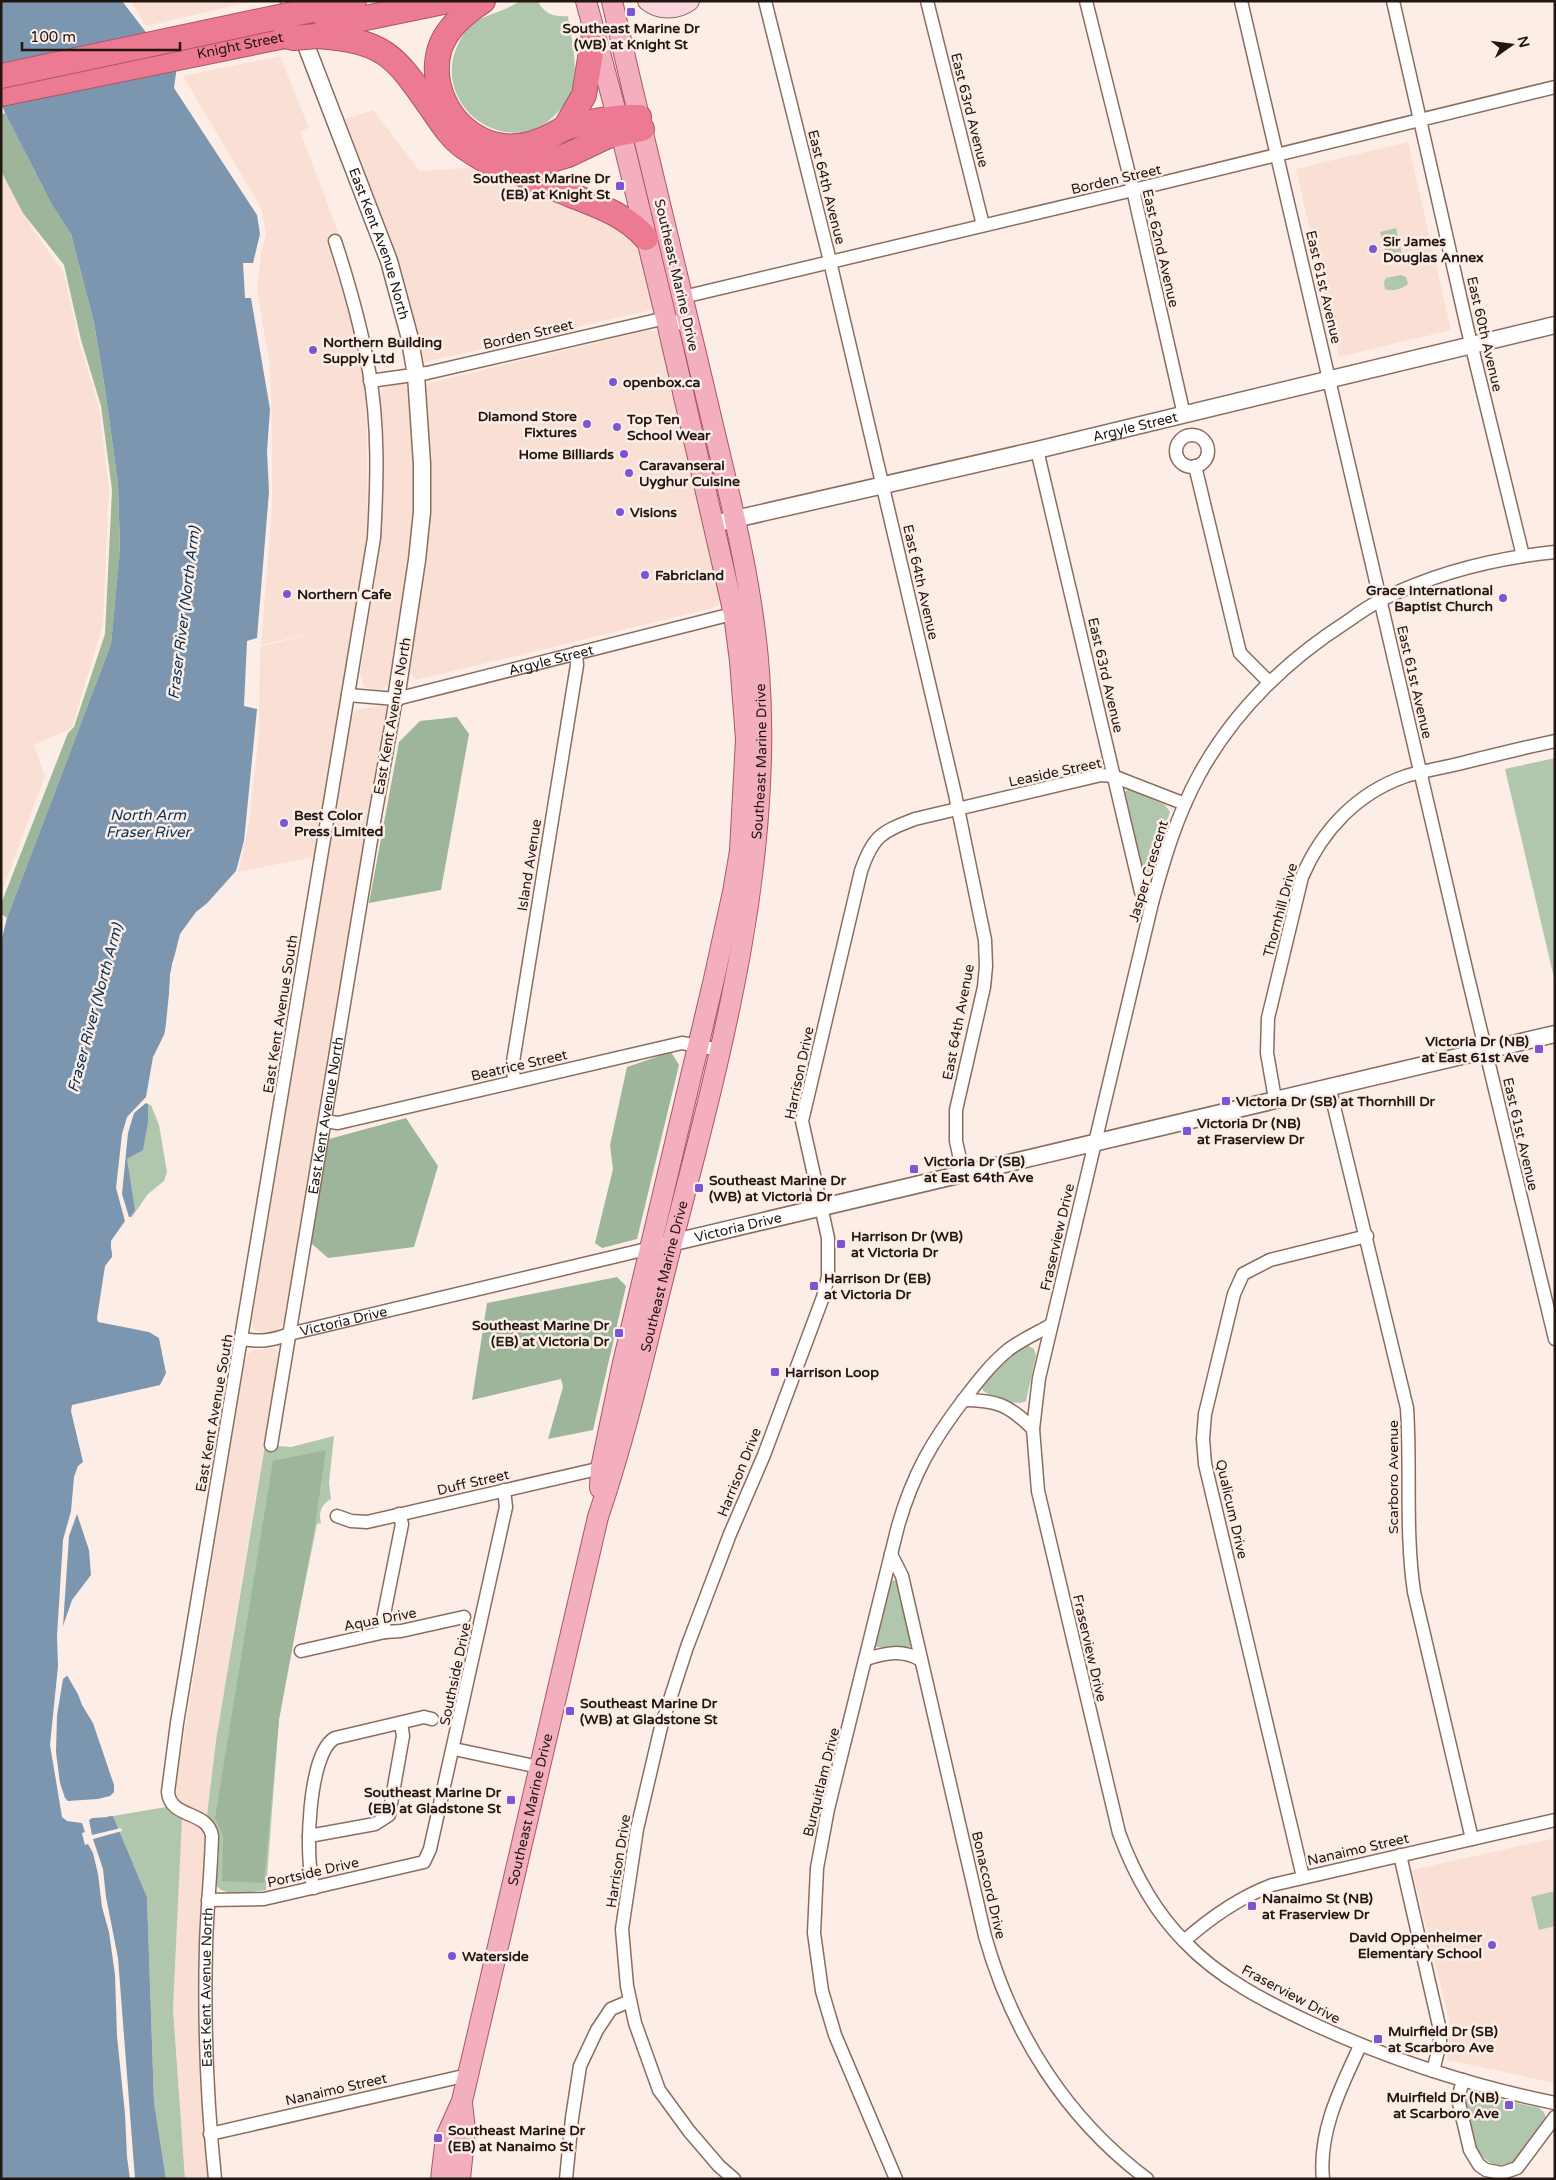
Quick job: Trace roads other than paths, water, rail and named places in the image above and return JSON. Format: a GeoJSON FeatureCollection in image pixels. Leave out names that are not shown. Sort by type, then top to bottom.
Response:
{"type":"FeatureCollection","features":[{"type":"Feature","properties":{"kind":"highway","name":"Knight Street"},"geometry":{"type":"LineString","coordinates":[[1,94],[285,36],[294,38],[317,19],[354,1]]}},
{"type":"Feature","properties":{"kind":"highway","name":"Knight Street"},"geometry":{"type":"LineString","coordinates":[[1,76],[317,19],[448,1]]}},
{"type":"Feature","properties":{"kind":"highway"},"geometry":{"type":"LineString","coordinates":[[483,1],[452,26],[440,48],[438,67],[440,90],[446,106],[458,123],[471,134],[497,145],[513,147],[534,143],[564,128],[630,124]]}},
{"type":"Feature","properties":{"kind":"highway"},"geometry":{"type":"LineString","coordinates":[[317,19],[355,40],[391,56],[403,67],[452,137],[486,160],[508,167],[528,178],[608,210],[630,222],[646,238]]}},
{"type":"Feature","properties":{"kind":"highway"},"geometry":{"type":"LineString","coordinates":[[564,128],[584,95],[594,34]]}},
{"type":"Feature","properties":{"kind":"highway"},"geometry":{"type":"LineString","coordinates":[[508,167],[538,164],[568,156],[630,124]]}},
{"type":"Feature","properties":{"kind":"main road","name":"Southeast Marine Drive"},"geometry":{"type":"LineString","coordinates":[[441,2179],[446,2137],[462,2101],[598,1517],[651,1248],[733,892],[743,810],[746,739],[740,661],[743,612],[735,519],[683,297],[630,124],[594,34],[586,1]]}},
{"type":"Feature","properties":{"kind":"main road","name":"Southeast Marine Drive"},"geometry":{"type":"LineString","coordinates":[[609,1466],[672,1242],[735,983],[749,901],[760,808],[762,734],[759,669],[743,612],[713,524],[646,238],[612,1]]}},
{"type":"Feature","properties":{"kind":"main road"},"geometry":{"type":"LineString","coordinates":[[647,1],[662,9],[684,6],[690,1]]}},
{"type":"Feature","properties":{"kind":"main road","name":"Southeast Marine Drive"},"geometry":{"type":"LineString","coordinates":[[460,2179],[465,2130],[462,2101]]}},
{"type":"Feature","properties":{"kind":"street","name":"East Kent Avenue North"},"geometry":{"type":"LineString","coordinates":[[271,1445],[288,1334],[396,699],[417,560],[422,512],[422,464],[416,374],[409,335],[389,260],[289,1]]}},
{"type":"Feature","properties":{"kind":"street","name":"East 64th Avenue"},"geometry":{"type":"LineString","coordinates":[[765,1],[884,486],[958,810],[985,940],[986,966],[984,987],[956,1110],[956,1141],[963,1173]]}},
{"type":"Feature","properties":{"kind":"street","name":"East 63rd Avenue"},"geometry":{"type":"LineString","coordinates":[[927,1],[983,225]]}},
{"type":"Feature","properties":{"kind":"street","name":"East 62nd Avenue"},"geometry":{"type":"LineString","coordinates":[[1086,1],[1133,190],[1184,415]]}},
{"type":"Feature","properties":{"kind":"street","name":"East 61st Avenue"},"geometry":{"type":"LineString","coordinates":[[1241,1],[1555,1339]]}},
{"type":"Feature","properties":{"kind":"street","name":"East 60th Avenue"},"geometry":{"type":"LineString","coordinates":[[1393,1],[1522,556]]}},
{"type":"Feature","properties":{"kind":"street","name":"Borden Street"},"geometry":{"type":"LineString","coordinates":[[683,297],[1555,87]]}},
{"type":"Feature","properties":{"kind":"street","name":"East Kent Avenue South"},"geometry":{"type":"LineString","coordinates":[[182,1812],[172,1804],[168,1792],[177,1723],[374,538],[376,463],[370,381],[354,298],[335,241]]}},
{"type":"Feature","properties":{"kind":"street","name":"Borden Street"},"geometry":{"type":"LineString","coordinates":[[370,381],[416,374],[666,318]]}},
{"type":"Feature","properties":{"kind":"street"},"geometry":{"type":"LineString","coordinates":[[666,318],[690,327]]}},
{"type":"Feature","properties":{"kind":"street","name":"Argyle Street"},"geometry":{"type":"LineString","coordinates":[[713,524],[1037,450],[1555,325]]}},
{"type":"Feature","properties":{"kind":"street","name":"East 63rd Avenue"},"geometry":{"type":"LineString","coordinates":[[1037,450],[1141,892],[1152,903]]}},
{"type":"Feature","properties":{"kind":"street"},"geometry":{"type":"LineString","coordinates":[[1195,466],[1240,654],[1268,682]]}},
{"type":"Feature","properties":{"kind":"street","name":"Jasper Crescent"},"geometry":{"type":"LineString","coordinates":[[1095,1142],[1152,903],[1167,850],[1199,775],[1218,744],[1236,720],[1268,682],[1322,638],[1381,600],[1466,569],[1522,556],[1555,552]]}},
{"type":"Feature","properties":{"kind":"street","name":"Argyle Street"},"geometry":{"type":"LineString","coordinates":[[348,695],[396,699],[743,612]]}},
{"type":"Feature","properties":{"kind":"street","name":"Island Avenue"},"geometry":{"type":"LineString","coordinates":[[515,1082],[512,1068],[575,675],[576,653]]}},
{"type":"Feature","properties":{"kind":"street","name":"Thornhill Drive"},"geometry":{"type":"LineString","coordinates":[[1276,1099],[1267,1053],[1268,1018],[1302,876],[1310,857],[1333,825],[1361,799],[1382,787],[1421,773],[1555,741]]}},
{"type":"Feature","properties":{"kind":"street","name":"Leaside Street"},"geometry":{"type":"LineString","coordinates":[[958,810],[1101,775],[1114,776],[1185,804]]}},
{"type":"Feature","properties":{"kind":"street","name":"Harrison Drive"},"geometry":{"type":"LineString","coordinates":[[734,2179],[688,2131],[659,2090],[635,2022],[626,1986],[622,1929],[637,1829],[659,1736],[687,1647],[730,1534],[764,1454],[823,1297],[828,1277],[829,1253],[822,1206],[802,1121],[867,855],[874,841],[889,829],[914,819],[958,810]]}},
{"type":"Feature","properties":{"kind":"street","name":"Victoria Drive"},"geometry":{"type":"LineString","coordinates":[[242,1339],[265,1342],[288,1334],[822,1206],[1555,1034]]}},
{"type":"Feature","properties":{"kind":"street","name":"Beatrice Street"},"geometry":{"type":"LineString","coordinates":[[325,1121],[338,1123],[682,1043],[720,1050]]}},
{"type":"Feature","properties":{"kind":"street","name":"Scarboro Avenue"},"geometry":{"type":"LineString","coordinates":[[1330,1086],[1407,1408],[1410,1443],[1407,1520],[1409,1560],[1414,1592],[1472,1839]]}},
{"type":"Feature","properties":{"kind":"street","name":"Fraserview Drive"},"geometry":{"type":"LineString","coordinates":[[1095,1142],[1039,1378],[1032,1429],[1038,1491],[1119,1833],[1133,1869],[1151,1901],[1199,1956],[1231,1980],[1283,2010],[1360,2046],[1463,2080],[1555,2103]]}},
{"type":"Feature","properties":{"kind":"street","name":"Qualicum Drive"},"geometry":{"type":"LineString","coordinates":[[1303,1877],[1205,1464],[1203,1439],[1205,1414],[1234,1294],[1243,1274],[1270,1260],[1366,1236]]}},
{"type":"Feature","properties":{"kind":"street","name":"Burquitlam Drive"},"geometry":{"type":"LineString","coordinates":[[896,2179],[835,2035],[822,1990],[814,1933],[817,1868],[828,1809],[907,1495],[923,1458],[938,1433],[984,1374],[1007,1351],[1051,1325]]}},
{"type":"Feature","properties":{"kind":"street"},"geometry":{"type":"LineString","coordinates":[[963,1400],[995,1402],[1009,1408],[1032,1429]]}},
{"type":"Feature","properties":{"kind":"street","name":"Duff Street"},"geometry":{"type":"LineString","coordinates":[[337,1516],[351,1521],[367,1522],[609,1466]]}},
{"type":"Feature","properties":{"kind":"street","name":"Southside Drive"},"geometry":{"type":"LineString","coordinates":[[424,1862],[430,1849],[454,1749],[506,1507],[504,1490]]}},
{"type":"Feature","properties":{"kind":"street"},"geometry":{"type":"LineString","coordinates":[[385,1632],[383,1619],[402,1524],[399,1514]]}},
{"type":"Feature","properties":{"kind":"street","name":"Bonaccord Drive"},"geometry":{"type":"LineString","coordinates":[[891,1554],[902,1576],[985,1936],[994,1968],[1007,2002],[1034,2056],[1072,2107],[1100,2140],[1147,2179]]}},
{"type":"Feature","properties":{"kind":"street","name":"Aqua Drive"},"geometry":{"type":"LineString","coordinates":[[301,1651],[464,1617]]}},
{"type":"Feature","properties":{"kind":"street"},"geometry":{"type":"LineString","coordinates":[[866,1659],[892,1652],[908,1654],[921,1660]]}},
{"type":"Feature","properties":{"kind":"street"},"geometry":{"type":"LineString","coordinates":[[314,1888],[309,1870],[313,1784],[326,1744],[335,1738],[424,1718],[432,1719]]}},
{"type":"Feature","properties":{"kind":"street"},"geometry":{"type":"LineString","coordinates":[[310,1836],[375,1824],[389,1815],[403,1736],[401,1723]]}},
{"type":"Feature","properties":{"kind":"street"},"geometry":{"type":"LineString","coordinates":[[454,1749],[539,1767]]}},
{"type":"Feature","properties":{"kind":"street","name":"East Kent Avenue North"},"geometry":{"type":"LineString","coordinates":[[182,1812],[204,1821],[211,1830],[206,2009],[210,2134],[215,2179]]}},
{"type":"Feature","properties":{"kind":"street","name":"Nanaimo Street"},"geometry":{"type":"LineString","coordinates":[[1184,1941],[1203,1923],[1232,1904],[1272,1885],[1555,1820]]}},
{"type":"Feature","properties":{"kind":"street"},"geometry":{"type":"LineString","coordinates":[[1400,1855],[1440,2030],[1440,2043],[1433,2070]]}},
{"type":"Feature","properties":{"kind":"street","name":"Portside Drive"},"geometry":{"type":"LineString","coordinates":[[208,1900],[264,1899],[424,1862]]}},
{"type":"Feature","properties":{"kind":"street"},"geometry":{"type":"LineString","coordinates":[[566,2179],[572,2118],[580,2066],[597,2030],[611,2009],[630,2001]]}},
{"type":"Feature","properties":{"kind":"street"},"geometry":{"type":"LineString","coordinates":[[1323,2179],[1324,2144],[1330,2119],[1360,2046]]}},
{"type":"Feature","properties":{"kind":"street","name":"Nanaimo Street"},"geometry":{"type":"LineString","coordinates":[[210,2134],[468,2075]]}},
{"type":"Feature","properties":{"kind":"street"},"geometry":{"type":"LineString","coordinates":[[1463,2080],[1458,2099],[1470,2150],[1479,2166],[1486,2170],[1502,2173],[1517,2168],[1555,2117]]}},
{"type":"Feature","properties":{"kind":"water","name":"North Arm Fraser River"},"geometry":{"type":"Polygon","coordinates":[[[1,1],[122,1],[155,44],[177,66],[174,88],[257,215],[260,234],[253,263],[243,263],[245,298],[251,298],[270,409],[267,451],[269,492],[257,638],[247,641],[244,706],[257,709],[244,841],[236,871],[183,930],[172,964],[165,1033],[153,1061],[148,1097],[148,1122],[143,1150],[127,1159],[135,1210],[111,1245],[113,1264],[103,1307],[113,1321],[165,1336],[173,1375],[165,1390],[80,1409],[77,1419],[86,1458],[82,1466],[80,1510],[94,1570],[70,1611],[62,1630],[60,1650],[64,1670],[95,1724],[116,1785],[114,1797],[65,1805],[65,1815],[69,1819],[113,1816],[147,1897],[154,2102],[166,2179],[1,2179],[1,942],[7,918],[111,644],[120,550],[118,484],[94,323],[71,234],[52,205],[1,102],[1,1]]]}},
{"type":"Feature","properties":{"kind":"place","name":"Southeast Marine Dr (WB) at Knight St"},"geometry":{"type":"Point","coordinates":[631,12]}},
{"type":"Feature","properties":{"kind":"place","name":"Southeast Marine Dr (EB) at Knight St"},"geometry":{"type":"Point","coordinates":[620,186]}},
{"type":"Feature","properties":{"kind":"place","name":"Sir James Douglas Annex"},"geometry":{"type":"Point","coordinates":[1373,249]}},
{"type":"Feature","properties":{"kind":"place","name":"Northern Building Supply Ltd"},"geometry":{"type":"Point","coordinates":[313,350]}},
{"type":"Feature","properties":{"kind":"place","name":"openbox.ca"},"geometry":{"type":"Point","coordinates":[613,382]}},
{"type":"Feature","properties":{"kind":"place","name":"Diamond Store Fixtures"},"geometry":{"type":"Point","coordinates":[587,424]}},
{"type":"Feature","properties":{"kind":"place","name":"Top Ten School Wear"},"geometry":{"type":"Point","coordinates":[617,427]}},
{"type":"Feature","properties":{"kind":"place","name":"Home Billiards"},"geometry":{"type":"Point","coordinates":[624,454]}},
{"type":"Feature","properties":{"kind":"place","name":"Caravanserai Uyghur Cuisine"},"geometry":{"type":"Point","coordinates":[629,473]}},
{"type":"Feature","properties":{"kind":"place","name":"Visions"},"geometry":{"type":"Point","coordinates":[620,512]}},
{"type":"Feature","properties":{"kind":"place","name":"Fabricland"},"geometry":{"type":"Point","coordinates":[645,575]}},
{"type":"Feature","properties":{"kind":"place","name":"Northern Cafe"},"geometry":{"type":"Point","coordinates":[287,594]}},
{"type":"Feature","properties":{"kind":"place","name":"Grace International Baptist Church"},"geometry":{"type":"Point","coordinates":[1503,598]}},
{"type":"Feature","properties":{"kind":"place","name":"Best Color Press Limited"},"geometry":{"type":"Point","coordinates":[284,823]}},
{"type":"Feature","properties":{"kind":"place","name":"Victoria Dr (NB) at East 61st Ave"},"geometry":{"type":"Point","coordinates":[1539,1049]}},
{"type":"Feature","properties":{"kind":"place","name":"Victoria Dr (SB) at Thornhill Dr"},"geometry":{"type":"Point","coordinates":[1226,1101]}},
{"type":"Feature","properties":{"kind":"place","name":"Victoria Dr (NB) at Fraserview Dr"},"geometry":{"type":"Point","coordinates":[1187,1131]}},
{"type":"Feature","properties":{"kind":"place","name":"Victoria Dr (SB) at East 64th Ave"},"geometry":{"type":"Point","coordinates":[914,1169]}},
{"type":"Feature","properties":{"kind":"place","name":"Southeast Marine Dr (WB) at Victoria Dr"},"geometry":{"type":"Point","coordinates":[699,1188]}},
{"type":"Feature","properties":{"kind":"place","name":"Harrison Dr (WB) at Victoria Dr"},"geometry":{"type":"Point","coordinates":[841,1244]}},
{"type":"Feature","properties":{"kind":"place","name":"Harrison Dr (EB) at Victoria Dr"},"geometry":{"type":"Point","coordinates":[814,1286]}},
{"type":"Feature","properties":{"kind":"place","name":"Southeast Marine Dr (EB) at Victoria Dr"},"geometry":{"type":"Point","coordinates":[619,1333]}},
{"type":"Feature","properties":{"kind":"place","name":"Harrison Loop"},"geometry":{"type":"Point","coordinates":[775,1372]}},
{"type":"Feature","properties":{"kind":"place","name":"Southeast Marine Dr (WB) at Gladstone St"},"geometry":{"type":"Point","coordinates":[570,1711]}},
{"type":"Feature","properties":{"kind":"place","name":"Southeast Marine Dr (EB) at Gladstone St"},"geometry":{"type":"Point","coordinates":[511,1800]}},
{"type":"Feature","properties":{"kind":"place","name":"Nanaimo St (NB) at Fraserview Dr"},"geometry":{"type":"Point","coordinates":[1252,1906]}},
{"type":"Feature","properties":{"kind":"place","name":"David Oppenheimer Elementary School"},"geometry":{"type":"Point","coordinates":[1492,1945]}},
{"type":"Feature","properties":{"kind":"place","name":"Waterside"},"geometry":{"type":"Point","coordinates":[452,1956]}},
{"type":"Feature","properties":{"kind":"place","name":"Muirfield Dr (SB) at Scarboro Ave"},"geometry":{"type":"Point","coordinates":[1378,2039]}},
{"type":"Feature","properties":{"kind":"place","name":"Muirfield Dr (NB) at Scarboro Ave"},"geometry":{"type":"Point","coordinates":[1509,2105]}},
{"type":"Feature","properties":{"kind":"place","name":"Southeast Marine Dr (EB) at Nanaimo St"},"geometry":{"type":"Point","coordinates":[438,2138]}},
{"type":"Feature","properties":{"kind":"water label","name":"Fraser River (North Arm)"},"geometry":{"type":"Point","coordinates":[184,613]}},
{"type":"Feature","properties":{"kind":"water label","name":"Fraser River (North Arm)"},"geometry":{"type":"Point","coordinates":[95,1008]}}]}
